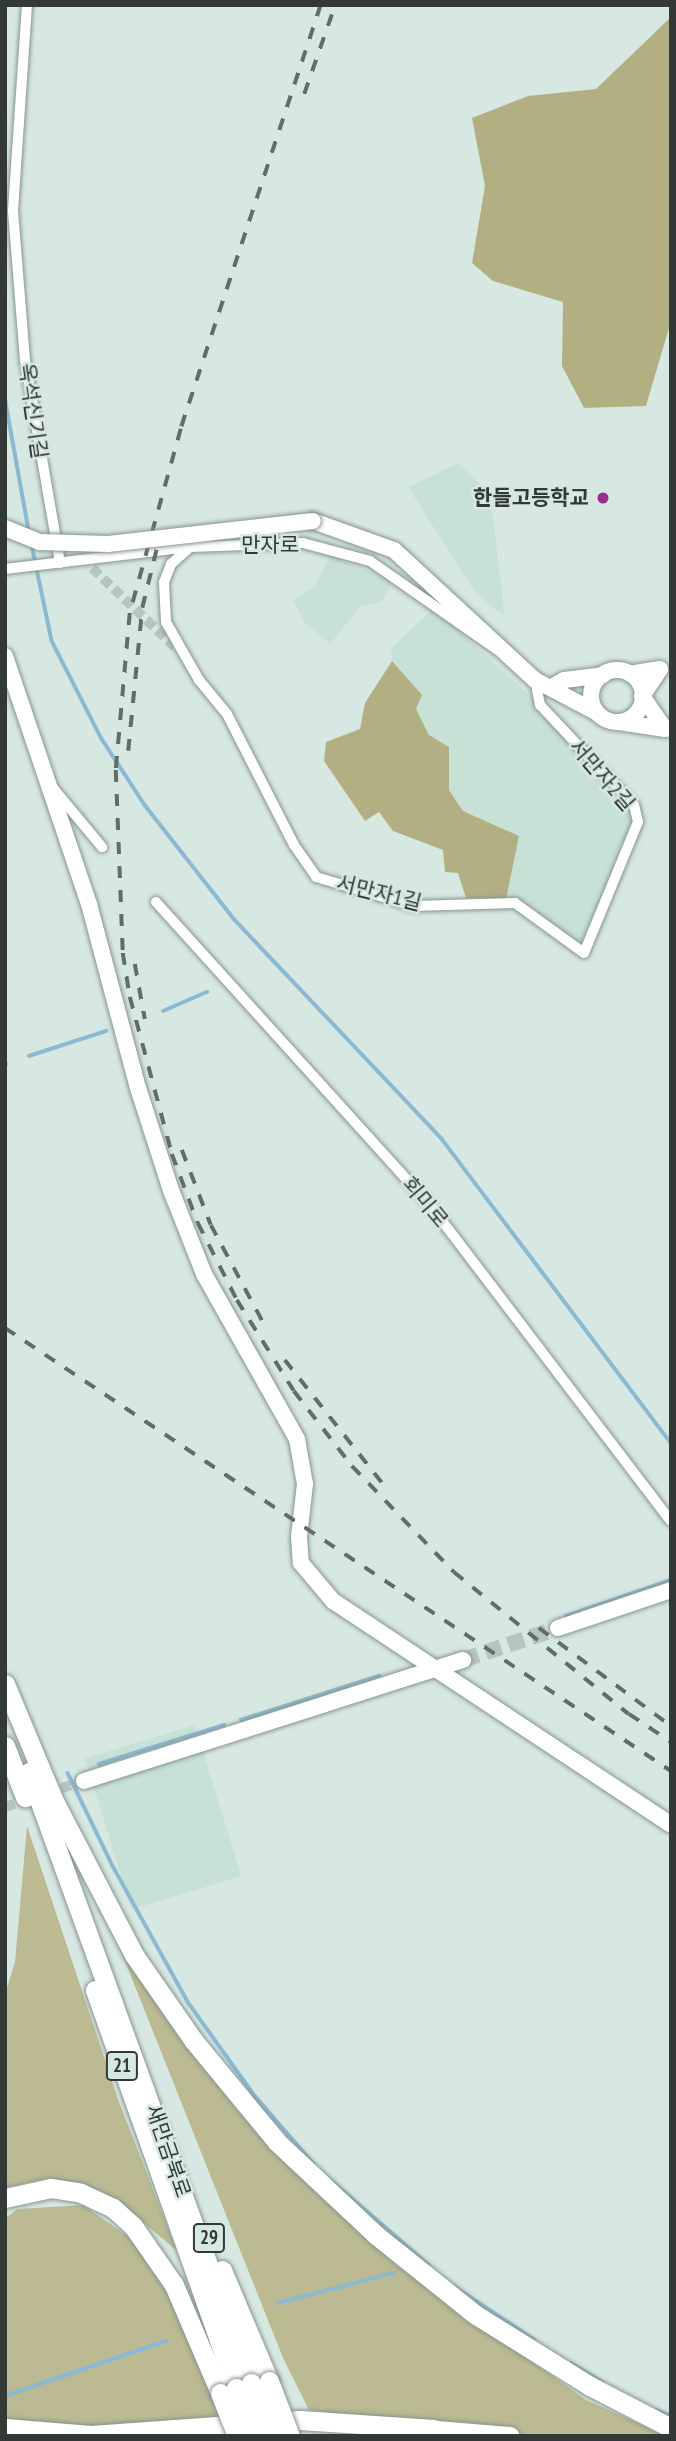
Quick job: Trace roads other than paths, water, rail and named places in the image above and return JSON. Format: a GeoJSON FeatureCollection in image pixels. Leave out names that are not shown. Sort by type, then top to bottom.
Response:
{"type":"FeatureCollection","features":[{"type":"Feature","properties":{"kind":"highway"},"geometry":{"type":"LineString","coordinates":[[5,1684],[54,1801],[134,1955],[193,2040],[277,2142],[376,2235],[476,2315],[590,2386],[671,2428]]}},
{"type":"Feature","properties":{"kind":"highway","name":"새만금북로"},"geometry":{"type":"LineString","coordinates":[[5,1709],[149,2095],[244,2386]]}},
{"type":"Feature","properties":{"kind":"highway","name":"새만금북로"},"geometry":{"type":"LineString","coordinates":[[5,1746],[244,2386],[271,2436]]}},
{"type":"Feature","properties":{"kind":"highway"},"geometry":{"type":"LineString","coordinates":[[5,2198],[51,2188],[81,2193],[113,2208],[134,2226],[244,2386],[290,2436]]}},
{"type":"Feature","properties":{"kind":"highway"},"geometry":{"type":"LineString","coordinates":[[237,2436],[244,2386]]}},
{"type":"Feature","properties":{"kind":"highway","name":"21"},"geometry":{"type":"LineString","coordinates":[[244,2386],[254,2436]]}},
{"type":"Feature","properties":{"kind":"highway"},"geometry":{"type":"LineString","coordinates":[[5,2428],[91,2435],[300,2420],[510,2436]]}},
{"type":"Feature","properties":{"kind":"highway"},"geometry":{"type":"LineString","coordinates":[[246,2436],[370,2427],[434,2429]]}},
{"type":"Feature","properties":{"kind":"street","name":"옥석신기길"},"geometry":{"type":"LineString","coordinates":[[27,5],[13,211],[25,360],[60,563]]}},
{"type":"Feature","properties":{"kind":"street","name":"만자로"},"geometry":{"type":"LineString","coordinates":[[5,528],[39,542],[108,544],[313,521],[394,550],[535,680],[596,712]]}},
{"type":"Feature","properties":{"kind":"street","name":"만자로"},"geometry":{"type":"LineString","coordinates":[[9,569],[190,547],[303,544],[370,561],[409,584],[481,642],[506,654]]}},
{"type":"Feature","properties":{"kind":"street","name":"서만자1길"},"geometry":{"type":"LineString","coordinates":[[190,547],[171,564],[164,582],[166,622],[196,669],[199,680],[227,714],[294,845],[316,877],[414,906],[515,903],[584,953]]}},
{"type":"Feature","properties":{"kind":"street"},"geometry":{"type":"LineString","coordinates":[[79,561],[92,568]]}},
{"type":"Feature","properties":{"kind":"street","name":"서만자1길"},"geometry":{"type":"LineString","coordinates":[[178,650],[196,669]]}},
{"type":"Feature","properties":{"kind":"street"},"geometry":{"type":"LineString","coordinates":[[5,656],[42,775],[89,904],[138,1088],[172,1193],[204,1275],[297,1439],[305,1484],[299,1537],[301,1563],[333,1601],[671,1825]]}},
{"type":"Feature","properties":{"kind":"street"},"geometry":{"type":"LineString","coordinates":[[630,674],[665,667]]}},
{"type":"Feature","properties":{"kind":"street"},"geometry":{"type":"LineString","coordinates":[[619,722],[634,715],[642,696],[665,667]]}},
{"type":"Feature","properties":{"kind":"street"},"geometry":{"type":"LineString","coordinates":[[552,687],[564,680],[619,670],[630,674],[639,684],[642,696],[668,731]]}},
{"type":"Feature","properties":{"kind":"street"},"geometry":{"type":"LineString","coordinates":[[603,675],[592,688],[596,712],[619,722],[668,731]]}},
{"type":"Feature","properties":{"kind":"street","name":"서만자2길"},"geometry":{"type":"LineString","coordinates":[[535,680],[540,705],[634,805],[638,822],[584,953]]}},
{"type":"Feature","properties":{"kind":"street"},"geometry":{"type":"LineString","coordinates":[[42,775],[102,847]]}},
{"type":"Feature","properties":{"kind":"street","name":"회미로"},"geometry":{"type":"LineString","coordinates":[[156,902],[433,1209],[671,1521]]}},
{"type":"Feature","properties":{"kind":"street"},"geometry":{"type":"LineString","coordinates":[[558,1628],[671,1590]]}},
{"type":"Feature","properties":{"kind":"street"},"geometry":{"type":"LineString","coordinates":[[84,1781],[463,1660]]}},
{"type":"Feature","properties":{"kind":"waterway"},"geometry":{"type":"LineString","coordinates":[[5,397],[29,531]]}},
{"type":"Feature","properties":{"kind":"waterway"},"geometry":{"type":"LineString","coordinates":[[32,545],[52,641],[102,739],[145,805],[235,920],[442,1139],[671,1443]]}},
{"type":"Feature","properties":{"kind":"waterway"},"geometry":{"type":"LineString","coordinates":[[163,1011],[207,992]]}},
{"type":"Feature","properties":{"kind":"waterway"},"geometry":{"type":"LineString","coordinates":[[29,1056],[106,1031]]}},
{"type":"Feature","properties":{"kind":"waterway"},"geometry":{"type":"LineString","coordinates":[[566,1616],[671,1580]]}},
{"type":"Feature","properties":{"kind":"waterway"},"geometry":{"type":"LineString","coordinates":[[241,1720],[379,1676]]}},
{"type":"Feature","properties":{"kind":"waterway"},"geometry":{"type":"LineString","coordinates":[[99,1764],[224,1725]]}},
{"type":"Feature","properties":{"kind":"waterway"},"geometry":{"type":"LineString","coordinates":[[68,1773],[113,1866],[188,2002],[255,2096],[314,2164]]}},
{"type":"Feature","properties":{"kind":"waterway"},"geometry":{"type":"LineString","coordinates":[[332,2181],[429,2265]]}},
{"type":"Feature","properties":{"kind":"waterway"},"geometry":{"type":"LineString","coordinates":[[278,2303],[393,2273]]}},
{"type":"Feature","properties":{"kind":"waterway"},"geometry":{"type":"LineString","coordinates":[[454,2286],[535,2340]]}},
{"type":"Feature","properties":{"kind":"waterway"},"geometry":{"type":"LineString","coordinates":[[5,2396],[166,2341]]}},
{"type":"Feature","properties":{"kind":"waterway"},"geometry":{"type":"LineString","coordinates":[[571,2363],[603,2382]]}},
{"type":"Feature","properties":{"kind":"waterway"},"geometry":{"type":"LineString","coordinates":[[657,2410],[671,2416]]}},
{"type":"Feature","properties":{"kind":"tunnel"},"geometry":{"type":"LineString","coordinates":[[92,568],[178,650]]}},
{"type":"Feature","properties":{"kind":"tunnel"},"geometry":{"type":"LineString","coordinates":[[463,1660],[558,1628]]}},
{"type":"Feature","properties":{"kind":"tunnel"},"geometry":{"type":"LineString","coordinates":[[47,1793],[84,1781]]}},
{"type":"Feature","properties":{"kind":"tunnel"},"geometry":{"type":"LineString","coordinates":[[5,1807],[32,1799]]}},
{"type":"Feature","properties":{"kind":"railway"},"geometry":{"type":"LineString","coordinates":[[321,5],[181,429],[130,613],[116,770],[123,953],[130,997],[172,1154],[198,1223],[237,1300],[294,1391],[352,1466],[454,1572],[629,1714],[671,1742]]}},
{"type":"Feature","properties":{"kind":"railway"},"geometry":{"type":"LineString","coordinates":[[304,94],[335,5]]}},
{"type":"Feature","properties":{"kind":"railway"},"geometry":{"type":"LineString","coordinates":[[128,751],[142,608],[158,543]]}},
{"type":"Feature","properties":{"kind":"railway"},"geometry":{"type":"LineString","coordinates":[[135,964],[145,1019]]}},
{"type":"Feature","properties":{"kind":"railway"},"geometry":{"type":"LineString","coordinates":[[182,1150],[211,1225],[264,1324]]}},
{"type":"Feature","properties":{"kind":"railway"},"geometry":{"type":"LineString","coordinates":[[5,1328],[671,1771]]}},
{"type":"Feature","properties":{"kind":"railway"},"geometry":{"type":"LineString","coordinates":[[285,1360],[387,1489]]}},
{"type":"Feature","properties":{"kind":"railway"},"geometry":{"type":"LineString","coordinates":[[539,1628],[671,1726]]}},
{"type":"Feature","properties":{"kind":"place","name":"한들고등학교"},"geometry":{"type":"Point","coordinates":[603,498]}}]}
